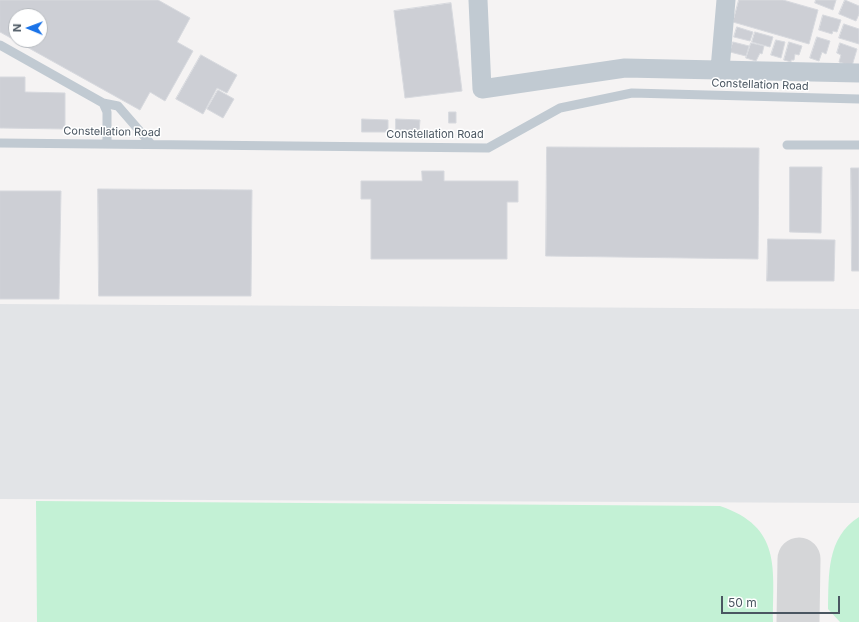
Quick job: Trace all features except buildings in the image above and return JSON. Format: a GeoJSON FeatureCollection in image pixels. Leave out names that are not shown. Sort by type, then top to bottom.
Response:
{"type":"FeatureCollection","features":[{"type":"Feature","properties":{"kind":"street"},"geometry":{"type":"LineString","coordinates":[[478,0],[482,89],[625,68],[859,72]]}},
{"type":"Feature","properties":{"kind":"street"},"geometry":{"type":"LineString","coordinates":[[720,69],[726,0]]}},
{"type":"Feature","properties":{"kind":"lane"},"geometry":{"type":"LineString","coordinates":[[0,45],[103,103],[118,106],[151,144]]}},
{"type":"Feature","properties":{"kind":"lane","name":"Constellation Road"},"geometry":{"type":"LineString","coordinates":[[0,143],[488,148],[560,108],[632,93],[859,99]]}},
{"type":"Feature","properties":{"kind":"lane"},"geometry":{"type":"LineString","coordinates":[[103,103],[107,112],[107,144]]}},
{"type":"Feature","properties":{"kind":"lane"},"geometry":{"type":"LineString","coordinates":[[787,145],[859,145]]}},
{"type":"Feature","properties":{"kind":"shaded area"},"geometry":{"type":"Polygon","coordinates":[[[0,304],[859,309],[859,503],[0,499],[0,304]]]}},
{"type":"Feature","properties":{"kind":"green space"},"geometry":{"type":"Polygon","coordinates":[[[36,501],[720,506],[740,515],[754,525],[764,538],[770,552],[773,567],[773,622],[37,622],[36,501]]]}},
{"type":"Feature","properties":{"kind":"green space"},"geometry":{"type":"Polygon","coordinates":[[[859,517],[859,622],[840,622],[828,609],[832,558],[840,535],[859,517]]]}},
{"type":"Feature","properties":{"kind":"taxiway"},"geometry":{"type":"LineString","coordinates":[[798,622],[799,559]]}}]}
